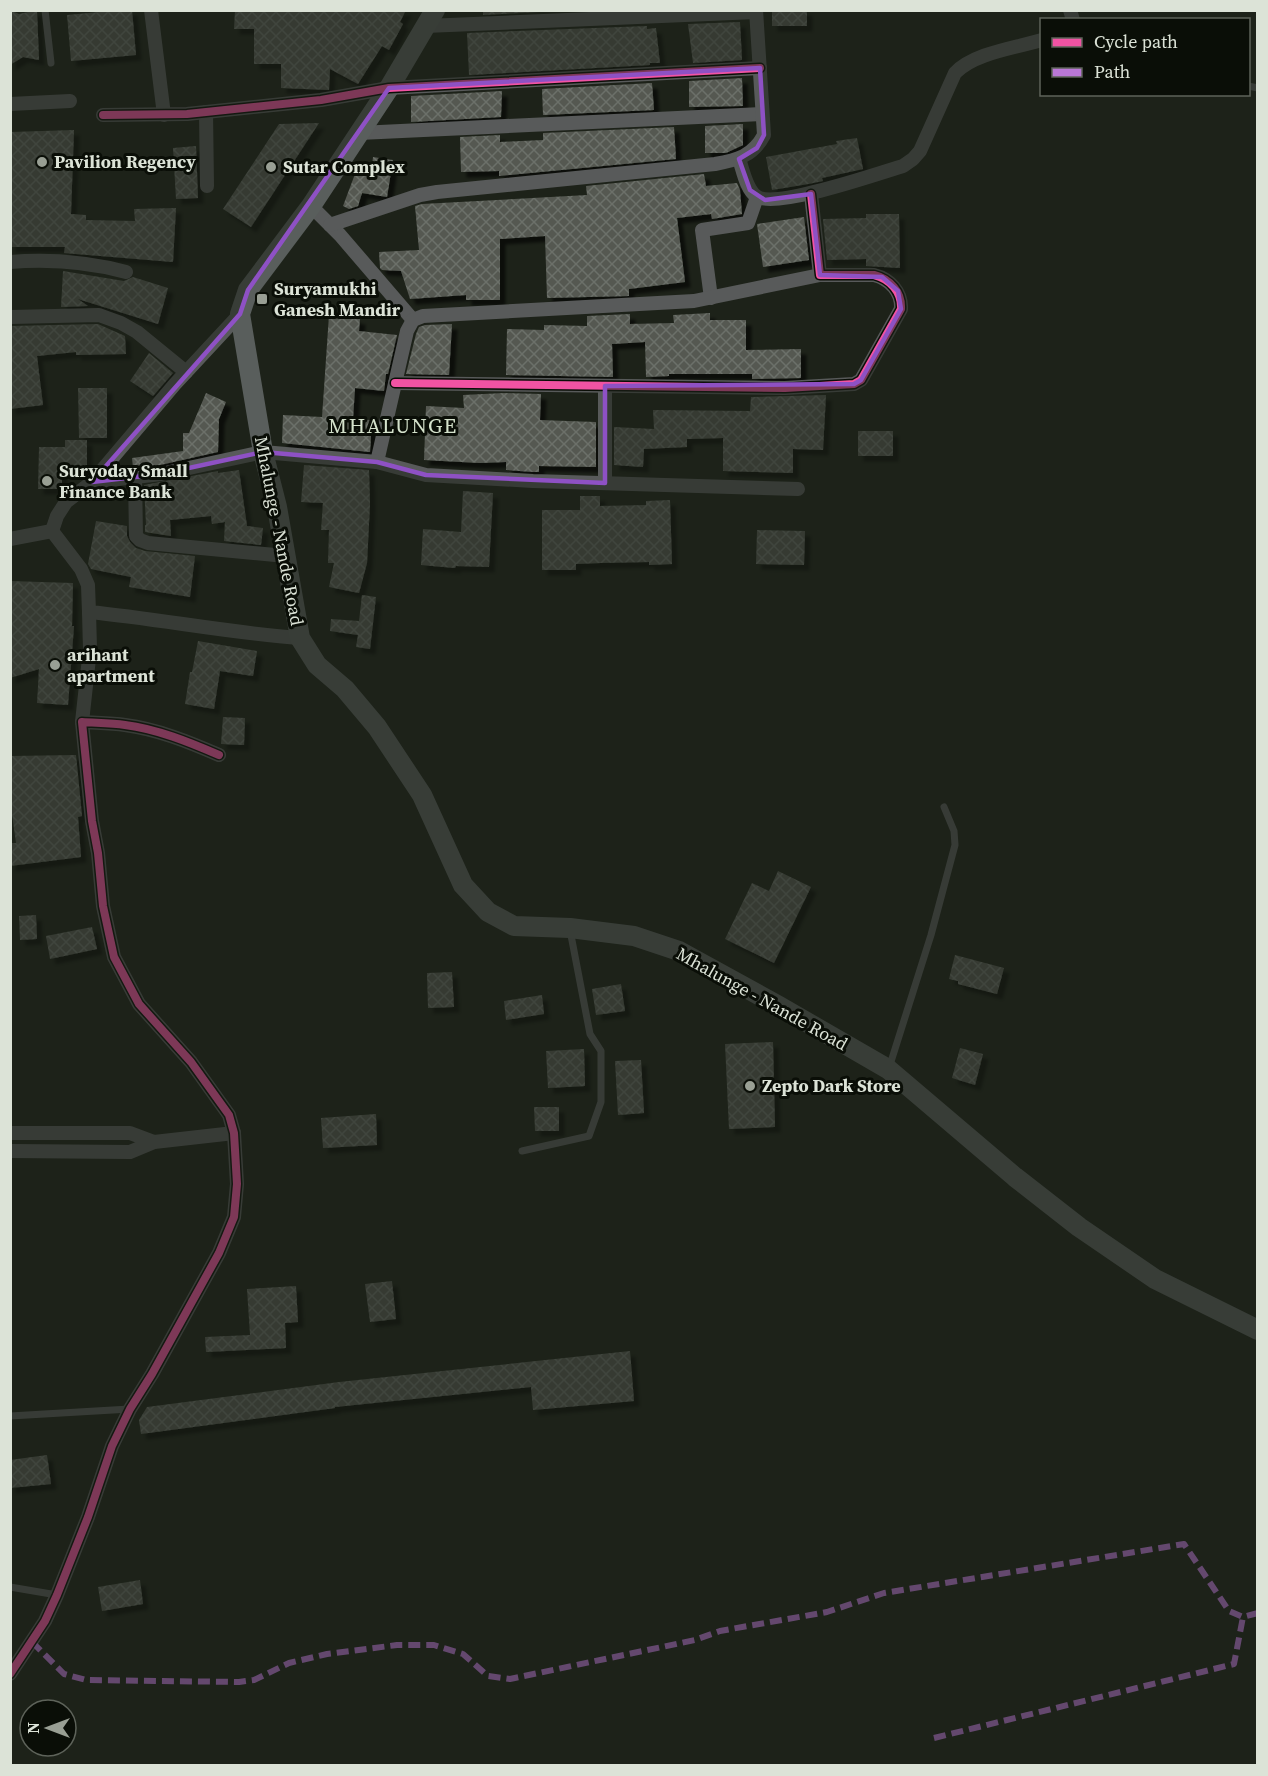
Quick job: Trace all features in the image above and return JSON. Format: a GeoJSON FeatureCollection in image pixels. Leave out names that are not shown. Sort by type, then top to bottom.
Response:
{"type":"FeatureCollection","features":[{"type":"Feature","properties":{"kind":"main road"},"geometry":{"type":"LineString","coordinates":[[240,314],[248,290],[311,206],[389,87],[430,18]]}},
{"type":"Feature","properties":{"kind":"main road","name":"Mhalunge - Nande Road"},"geometry":{"type":"LineString","coordinates":[[240,314],[263,452],[277,507],[300,638],[317,665],[345,689],[377,727],[422,795],[463,885],[488,912],[514,926],[570,928],[634,936],[679,951],[888,1069],[1015,1177],[1079,1227],[1155,1279],[1257,1330]]}},
{"type":"Feature","properties":{"kind":"street"},"geometry":{"type":"LineString","coordinates":[[151,10],[165,115]]}},
{"type":"Feature","properties":{"kind":"street"},"geometry":{"type":"LineString","coordinates":[[330,225],[420,195],[437,192],[715,164],[739,159],[758,148],[764,135],[756,11],[430,18]]}},
{"type":"Feature","properties":{"kind":"street"},"geometry":{"type":"LineString","coordinates":[[739,159],[750,190],[757,197],[765,200],[811,194],[903,166],[920,151],[955,73],[963,64],[1040,40]]}},
{"type":"Feature","properties":{"kind":"street"},"geometry":{"type":"LineString","coordinates":[[103,115],[165,115],[206,112],[321,100],[389,87],[760,68]]}},
{"type":"Feature","properties":{"kind":"street"},"geometry":{"type":"LineString","coordinates":[[10,104],[70,101]]}},
{"type":"Feature","properties":{"kind":"street"},"geometry":{"type":"LineString","coordinates":[[206,112],[207,186]]}},
{"type":"Feature","properties":{"kind":"street"},"geometry":{"type":"LineString","coordinates":[[359,133],[762,114]]}},
{"type":"Feature","properties":{"kind":"street"},"geometry":{"type":"LineString","coordinates":[[811,194],[820,275]]}},
{"type":"Feature","properties":{"kind":"street"},"geometry":{"type":"LineString","coordinates":[[711,298],[702,230],[748,223],[757,197]]}},
{"type":"Feature","properties":{"kind":"street"},"geometry":{"type":"LineString","coordinates":[[311,206],[413,320]]}},
{"type":"Feature","properties":{"kind":"street"},"geometry":{"type":"LineString","coordinates":[[10,262],[97,264],[126,272]]}},
{"type":"Feature","properties":{"kind":"street"},"geometry":{"type":"LineString","coordinates":[[377,462],[406,331],[413,320],[423,316],[694,301],[820,275],[874,274],[882,277],[898,291],[902,299],[901,309],[861,380],[854,384],[785,388],[395,383]]}},
{"type":"Feature","properties":{"kind":"street"},"geometry":{"type":"LineString","coordinates":[[52,531],[57,516],[66,502],[92,482],[186,372],[240,314]]}},
{"type":"Feature","properties":{"kind":"street"},"geometry":{"type":"LineString","coordinates":[[10,317],[99,315],[137,332],[186,372]]}},
{"type":"Feature","properties":{"kind":"street"},"geometry":{"type":"LineString","coordinates":[[605,386],[605,483]]}},
{"type":"Feature","properties":{"kind":"street"},"geometry":{"type":"LineString","coordinates":[[92,482],[160,474],[263,452],[377,462],[426,475],[798,489]]}},
{"type":"Feature","properties":{"kind":"street"},"geometry":{"type":"LineString","coordinates":[[135,477],[136,536],[140,540],[148,543],[286,556]]}},
{"type":"Feature","properties":{"kind":"street"},"geometry":{"type":"LineString","coordinates":[[10,539],[52,531]]}},
{"type":"Feature","properties":{"kind":"street"},"geometry":{"type":"LineString","coordinates":[[10,1674],[45,1621],[57,1595],[92,1508],[112,1446],[130,1409],[219,1253],[234,1217],[237,1184],[234,1133],[229,1115],[191,1062],[139,1004],[114,957],[103,906],[82,722],[90,649],[88,585],[81,569],[52,531]]}},
{"type":"Feature","properties":{"kind":"street"},"geometry":{"type":"LineString","coordinates":[[89,612],[186,623],[251,634],[300,638]]}},
{"type":"Feature","properties":{"kind":"street"},"geometry":{"type":"LineString","coordinates":[[82,722],[126,725],[157,732],[219,755]]}},
{"type":"Feature","properties":{"kind":"street"},"geometry":{"type":"LineString","coordinates":[[10,1133],[130,1133],[154,1142]]}},
{"type":"Feature","properties":{"kind":"street"},"geometry":{"type":"LineString","coordinates":[[10,1151],[130,1152],[154,1142],[234,1133]]}},
{"type":"Feature","properties":{"kind":"lane"},"geometry":{"type":"LineString","coordinates":[[45,10],[51,63]]}},
{"type":"Feature","properties":{"kind":"lane"},"geometry":{"type":"LineString","coordinates":[[888,1069],[931,935],[955,845],[954,831],[944,807]]}},
{"type":"Feature","properties":{"kind":"lane"},"geometry":{"type":"LineString","coordinates":[[522,1151],[589,1136],[601,1102],[601,1051],[591,1034],[570,928]]}},
{"type":"Feature","properties":{"kind":"lane"},"geometry":{"type":"LineString","coordinates":[[10,1416],[130,1409]]}},
{"type":"Feature","properties":{"kind":"lane"},"geometry":{"type":"LineString","coordinates":[[10,1587],[57,1595]]}},
{"type":"Feature","properties":{"kind":"highlighted area"},"geometry":{"type":"Polygon","coordinates":[[[760,68],[764,135],[757,148],[739,159],[750,190],[765,200],[811,194],[820,275],[882,277],[898,291],[901,309],[861,380],[854,384],[605,386],[605,483],[426,475],[377,462],[263,452],[161,474],[92,482],[240,314],[248,290],[389,88],[760,68]]]}},
{"type":"Feature","properties":{"kind":"building"},"geometry":{"type":"Polygon","coordinates":[[[10,10],[19,14],[37,10],[39,60],[23,57],[10,65],[10,10]]]}},
{"type":"Feature","properties":{"kind":"building"},"geometry":{"type":"Polygon","coordinates":[[[132,10],[136,55],[71,61],[67,15],[132,10]]]}},
{"type":"Feature","properties":{"kind":"building"},"geometry":{"type":"Polygon","coordinates":[[[235,10],[406,10],[400,22],[403,24],[389,50],[382,46],[358,84],[330,69],[329,90],[281,88],[281,64],[254,64],[254,29],[234,29],[235,10]]]}},
{"type":"Feature","properties":{"kind":"building"},"geometry":{"type":"Polygon","coordinates":[[[483,10],[578,10],[483,15],[483,10]]]}},
{"type":"Feature","properties":{"kind":"building"},"geometry":{"type":"Polygon","coordinates":[[[772,10],[807,10],[807,26],[772,26],[772,10]]]}},
{"type":"Feature","properties":{"kind":"building"},"geometry":{"type":"Polygon","coordinates":[[[740,22],[742,60],[693,63],[688,24],[740,22]]]}},
{"type":"Feature","properties":{"kind":"building"},"geometry":{"type":"Polygon","coordinates":[[[647,26],[647,29],[656,28],[660,63],[469,75],[467,33],[647,26]]]}},
{"type":"Feature","properties":{"kind":"building"},"geometry":{"type":"Polygon","coordinates":[[[742,78],[743,106],[689,107],[689,81],[742,78]]]}},
{"type":"Feature","properties":{"kind":"building"},"geometry":{"type":"Polygon","coordinates":[[[652,83],[654,110],[543,115],[542,89],[652,83]]]}},
{"type":"Feature","properties":{"kind":"building"},"geometry":{"type":"Polygon","coordinates":[[[502,91],[501,117],[411,122],[411,96],[502,91]]]}},
{"type":"Feature","properties":{"kind":"building","name":"Sutar Complex"},"geometry":{"type":"Polygon","coordinates":[[[319,123],[251,227],[223,209],[279,124],[319,123]]]}},
{"type":"Feature","properties":{"kind":"building"},"geometry":{"type":"Polygon","coordinates":[[[743,124],[743,145],[726,153],[705,153],[705,126],[743,124]]]}},
{"type":"Feature","properties":{"kind":"building"},"geometry":{"type":"Polygon","coordinates":[[[674,127],[676,159],[499,176],[499,171],[461,172],[460,137],[500,135],[500,142],[543,140],[543,133],[674,127]]]}},
{"type":"Feature","properties":{"kind":"building"},"geometry":{"type":"Polygon","coordinates":[[[74,130],[71,214],[86,215],[86,220],[135,221],[134,209],[176,208],[173,262],[64,253],[65,247],[10,247],[10,132],[74,130]]]}},
{"type":"Feature","properties":{"kind":"building"},"geometry":{"type":"Polygon","coordinates":[[[857,138],[863,169],[822,178],[823,181],[772,190],[766,157],[857,138]]]}},
{"type":"Feature","properties":{"kind":"building"},"geometry":{"type":"Polygon","coordinates":[[[196,146],[198,198],[176,199],[173,148],[196,146]]]}},
{"type":"Feature","properties":{"kind":"building"},"geometry":{"type":"Polygon","coordinates":[[[373,157],[393,160],[387,197],[362,193],[358,206],[349,209],[343,206],[358,166],[372,166],[373,157]]]}},
{"type":"Feature","properties":{"kind":"building"},"geometry":{"type":"Polygon","coordinates":[[[704,174],[706,186],[737,183],[740,190],[742,214],[712,219],[711,214],[677,218],[685,282],[629,289],[629,296],[547,298],[545,236],[500,239],[500,300],[466,300],[466,295],[410,299],[401,271],[380,268],[379,252],[419,250],[415,206],[587,195],[586,186],[704,174]]]}},
{"type":"Feature","properties":{"kind":"building"},"geometry":{"type":"Polygon","coordinates":[[[866,214],[899,214],[900,268],[866,266],[866,259],[827,260],[823,219],[866,218],[866,214]]]}},
{"type":"Feature","properties":{"kind":"building"},"geometry":{"type":"Polygon","coordinates":[[[804,217],[809,260],[763,267],[757,224],[804,217]]]}},
{"type":"Feature","properties":{"kind":"building"},"geometry":{"type":"Polygon","coordinates":[[[63,271],[124,281],[133,277],[168,288],[158,324],[78,299],[88,306],[61,307],[63,271]]]}},
{"type":"Feature","properties":{"kind":"building"},"geometry":{"type":"Polygon","coordinates":[[[710,313],[710,320],[746,320],[746,350],[801,349],[801,378],[752,379],[752,374],[669,374],[669,376],[646,377],[645,342],[612,344],[613,377],[506,375],[507,329],[544,330],[544,325],[587,326],[587,316],[630,314],[630,324],[674,323],[673,315],[710,313]]]}},
{"type":"Feature","properties":{"kind":"building"},"geometry":{"type":"Polygon","coordinates":[[[329,315],[360,319],[359,331],[397,335],[388,374],[386,374],[384,391],[355,388],[353,419],[372,420],[370,452],[282,443],[283,415],[322,417],[329,315]]]}},
{"type":"Feature","properties":{"kind":"building"},"geometry":{"type":"Polygon","coordinates":[[[98,324],[125,336],[126,354],[76,355],[76,352],[37,356],[43,405],[10,409],[10,326],[98,324]]]}},
{"type":"Feature","properties":{"kind":"building"},"geometry":{"type":"Polygon","coordinates":[[[452,324],[449,375],[406,374],[419,327],[452,324]]]}},
{"type":"Feature","properties":{"kind":"building"},"geometry":{"type":"Polygon","coordinates":[[[149,353],[173,373],[153,396],[130,381],[149,353]]]}},
{"type":"Feature","properties":{"kind":"building"},"geometry":{"type":"Polygon","coordinates":[[[78,388],[107,388],[107,438],[79,438],[78,388]]]}},
{"type":"Feature","properties":{"kind":"building"},"geometry":{"type":"Polygon","coordinates":[[[206,393],[226,402],[219,419],[218,452],[160,465],[133,468],[132,458],[183,451],[183,433],[189,433],[206,393]]]}},
{"type":"Feature","properties":{"kind":"building"},"geometry":{"type":"Polygon","coordinates":[[[541,394],[540,420],[596,422],[596,467],[539,466],[539,472],[533,472],[506,470],[506,462],[424,460],[426,406],[464,408],[463,395],[541,394]]]}},
{"type":"Feature","properties":{"kind":"building"},"geometry":{"type":"Polygon","coordinates":[[[826,395],[823,450],[793,449],[793,473],[723,471],[723,438],[687,439],[687,447],[644,449],[643,467],[614,465],[614,427],[654,429],[653,410],[750,411],[751,397],[826,395]]]}},
{"type":"Feature","properties":{"kind":"building"},"geometry":{"type":"Polygon","coordinates":[[[858,431],[893,431],[893,456],[858,456],[858,431]]]}},
{"type":"Feature","properties":{"kind":"building"},"geometry":{"type":"Polygon","coordinates":[[[65,440],[87,440],[87,472],[62,472],[62,489],[38,489],[39,447],[65,447],[65,440]]]}},
{"type":"Feature","properties":{"kind":"building"},"geometry":{"type":"Polygon","coordinates":[[[304,465],[369,470],[367,563],[359,593],[329,587],[334,563],[328,563],[329,530],[321,530],[323,503],[301,502],[304,465]]]}},
{"type":"Feature","properties":{"kind":"building"},"geometry":{"type":"Polygon","coordinates":[[[239,470],[247,526],[263,528],[261,545],[224,541],[225,522],[212,524],[211,516],[170,520],[171,536],[145,532],[144,485],[218,471],[218,473],[239,470]]]}},
{"type":"Feature","properties":{"kind":"building"},"geometry":{"type":"Polygon","coordinates":[[[463,491],[493,493],[489,567],[456,566],[455,568],[421,565],[423,529],[461,532],[463,491]]]}},
{"type":"Feature","properties":{"kind":"building"},"geometry":{"type":"Polygon","coordinates":[[[580,496],[600,496],[600,506],[646,505],[646,501],[670,500],[672,564],[649,565],[649,562],[576,564],[576,570],[542,570],[542,510],[580,510],[580,496]]]}},
{"type":"Feature","properties":{"kind":"building"},"geometry":{"type":"Polygon","coordinates":[[[96,521],[127,526],[127,536],[136,548],[195,556],[190,597],[129,587],[131,577],[91,569],[88,564],[96,521]]]}},
{"type":"Feature","properties":{"kind":"building"},"geometry":{"type":"Polygon","coordinates":[[[757,530],[805,531],[804,565],[756,564],[757,530]]]}},
{"type":"Feature","properties":{"kind":"building"},"geometry":{"type":"Polygon","coordinates":[[[10,581],[73,583],[72,626],[74,626],[68,705],[37,703],[39,669],[10,678],[10,581]]]}},
{"type":"Feature","properties":{"kind":"building"},"geometry":{"type":"Polygon","coordinates":[[[362,595],[376,597],[370,649],[356,647],[358,635],[330,631],[331,619],[359,621],[362,595]]]}},
{"type":"Feature","properties":{"kind":"building"},"geometry":{"type":"Polygon","coordinates":[[[198,641],[257,651],[253,676],[220,671],[214,709],[185,704],[198,641]]]}},
{"type":"Feature","properties":{"kind":"building"},"geometry":{"type":"Polygon","coordinates":[[[223,717],[245,718],[244,745],[221,744],[223,717]]]}},
{"type":"Feature","properties":{"kind":"building"},"geometry":{"type":"Polygon","coordinates":[[[76,755],[82,816],[78,817],[81,857],[10,866],[10,843],[16,843],[10,800],[10,756],[76,755]]]}},
{"type":"Feature","properties":{"kind":"building"},"geometry":{"type":"Polygon","coordinates":[[[778,871],[811,887],[774,963],[725,939],[752,883],[769,891],[778,871]]]}},
{"type":"Feature","properties":{"kind":"building"},"geometry":{"type":"Polygon","coordinates":[[[36,915],[37,939],[20,940],[19,916],[36,915]]]}},
{"type":"Feature","properties":{"kind":"building"},"geometry":{"type":"Polygon","coordinates":[[[92,927],[97,949],[50,959],[46,936],[92,927]]]}},
{"type":"Feature","properties":{"kind":"building"},"geometry":{"type":"Polygon","coordinates":[[[955,955],[1004,968],[997,994],[958,984],[958,981],[949,979],[955,955]]]}},
{"type":"Feature","properties":{"kind":"building"},"geometry":{"type":"Polygon","coordinates":[[[452,972],[454,1007],[428,1008],[427,973],[452,972]]]}},
{"type":"Feature","properties":{"kind":"building"},"geometry":{"type":"Polygon","coordinates":[[[621,984],[625,1011],[596,1015],[592,989],[621,984]]]}},
{"type":"Feature","properties":{"kind":"building"},"geometry":{"type":"Polygon","coordinates":[[[542,995],[544,1014],[506,1020],[504,1001],[542,995]]]}},
{"type":"Feature","properties":{"kind":"building","name":"Zepto Dark Store"},"geometry":{"type":"Polygon","coordinates":[[[773,1042],[775,1127],[729,1129],[725,1044],[773,1042]]]}},
{"type":"Feature","properties":{"kind":"building"},"geometry":{"type":"Polygon","coordinates":[[[960,1048],[983,1054],[975,1085],[952,1078],[960,1048]]]}},
{"type":"Feature","properties":{"kind":"building"},"geometry":{"type":"Polygon","coordinates":[[[584,1049],[585,1086],[548,1088],[546,1051],[584,1049]]]}},
{"type":"Feature","properties":{"kind":"building"},"geometry":{"type":"Polygon","coordinates":[[[641,1060],[644,1113],[618,1115],[615,1061],[641,1060]]]}},
{"type":"Feature","properties":{"kind":"building"},"geometry":{"type":"Polygon","coordinates":[[[534,1107],[559,1107],[559,1131],[535,1131],[534,1107]]]}},
{"type":"Feature","properties":{"kind":"building"},"geometry":{"type":"Polygon","coordinates":[[[376,1114],[377,1145],[323,1148],[321,1118],[376,1114]]]}},
{"type":"Feature","properties":{"kind":"building"},"geometry":{"type":"Polygon","coordinates":[[[392,1281],[396,1319],[370,1322],[365,1284],[392,1281]]]}},
{"type":"Feature","properties":{"kind":"building"},"geometry":{"type":"Polygon","coordinates":[[[296,1286],[298,1322],[285,1323],[286,1348],[206,1352],[205,1337],[250,1335],[247,1289],[296,1286]]]}},
{"type":"Feature","properties":{"kind":"building"},"geometry":{"type":"Polygon","coordinates":[[[630,1351],[634,1401],[533,1410],[531,1387],[335,1407],[141,1434],[139,1420],[147,1407],[339,1382],[630,1351]]]}},
{"type":"Feature","properties":{"kind":"building"},"geometry":{"type":"Polygon","coordinates":[[[47,1455],[51,1484],[10,1488],[10,1460],[47,1455]]]}},
{"type":"Feature","properties":{"kind":"building"},"geometry":{"type":"Polygon","coordinates":[[[140,1580],[143,1604],[102,1611],[98,1587],[140,1580]]]}},
{"type":"Feature","properties":{"kind":"marked path"},"geometry":{"type":"LineString","coordinates":[[32,1642],[64,1674],[86,1680],[239,1682],[254,1680],[289,1663],[327,1654],[397,1645],[434,1645],[463,1654],[488,1676],[510,1679],[695,1640],[720,1631],[827,1612],[884,1593],[1184,1544],[1229,1611],[1243,1617],[1258,1613]]}},
{"type":"Feature","properties":{"kind":"marked path"},"geometry":{"type":"LineString","coordinates":[[934,1738],[1234,1664],[1243,1617]]}},
{"type":"Feature","properties":{"kind":"cycle path"},"geometry":{"type":"LineString","coordinates":[[103,115],[187,114],[321,100],[389,88],[760,68]]}},
{"type":"Feature","properties":{"kind":"cycle path"},"geometry":{"type":"LineString","coordinates":[[395,383],[785,388],[854,384],[861,380],[901,309],[901,303],[894,287],[880,277],[820,275],[811,194]]}},
{"type":"Feature","properties":{"kind":"cycle path"},"geometry":{"type":"LineString","coordinates":[[10,1674],[45,1621],[57,1595],[88,1517],[112,1446],[130,1409],[219,1253],[234,1217],[237,1184],[234,1133],[229,1115],[191,1062],[139,1004],[114,957],[103,906],[82,722],[137,727],[185,741],[219,755]]}},
{"type":"Feature","properties":{"kind":"place","name":"Pavilion Regency"},"geometry":{"type":"Point","coordinates":[42,162]}},
{"type":"Feature","properties":{"kind":"place","name":"Sutar Complex"},"geometry":{"type":"Point","coordinates":[271,167]}},
{"type":"Feature","properties":{"kind":"place","name":"Suryamukhi Ganesh Mandir"},"geometry":{"type":"Point","coordinates":[262,299]}},
{"type":"Feature","properties":{"kind":"place","name":"Suryoday Small Finance Bank"},"geometry":{"type":"Point","coordinates":[47,481]}},
{"type":"Feature","properties":{"kind":"place","name":"arihant apartment"},"geometry":{"type":"Point","coordinates":[55,665]}},
{"type":"Feature","properties":{"kind":"place","name":"Zepto Dark Store"},"geometry":{"type":"Point","coordinates":[750,1086]}},
{"type":"Feature","properties":{"kind":"district","name":"MHALUNGE"},"geometry":{"type":"Point","coordinates":[393,426]}}]}
